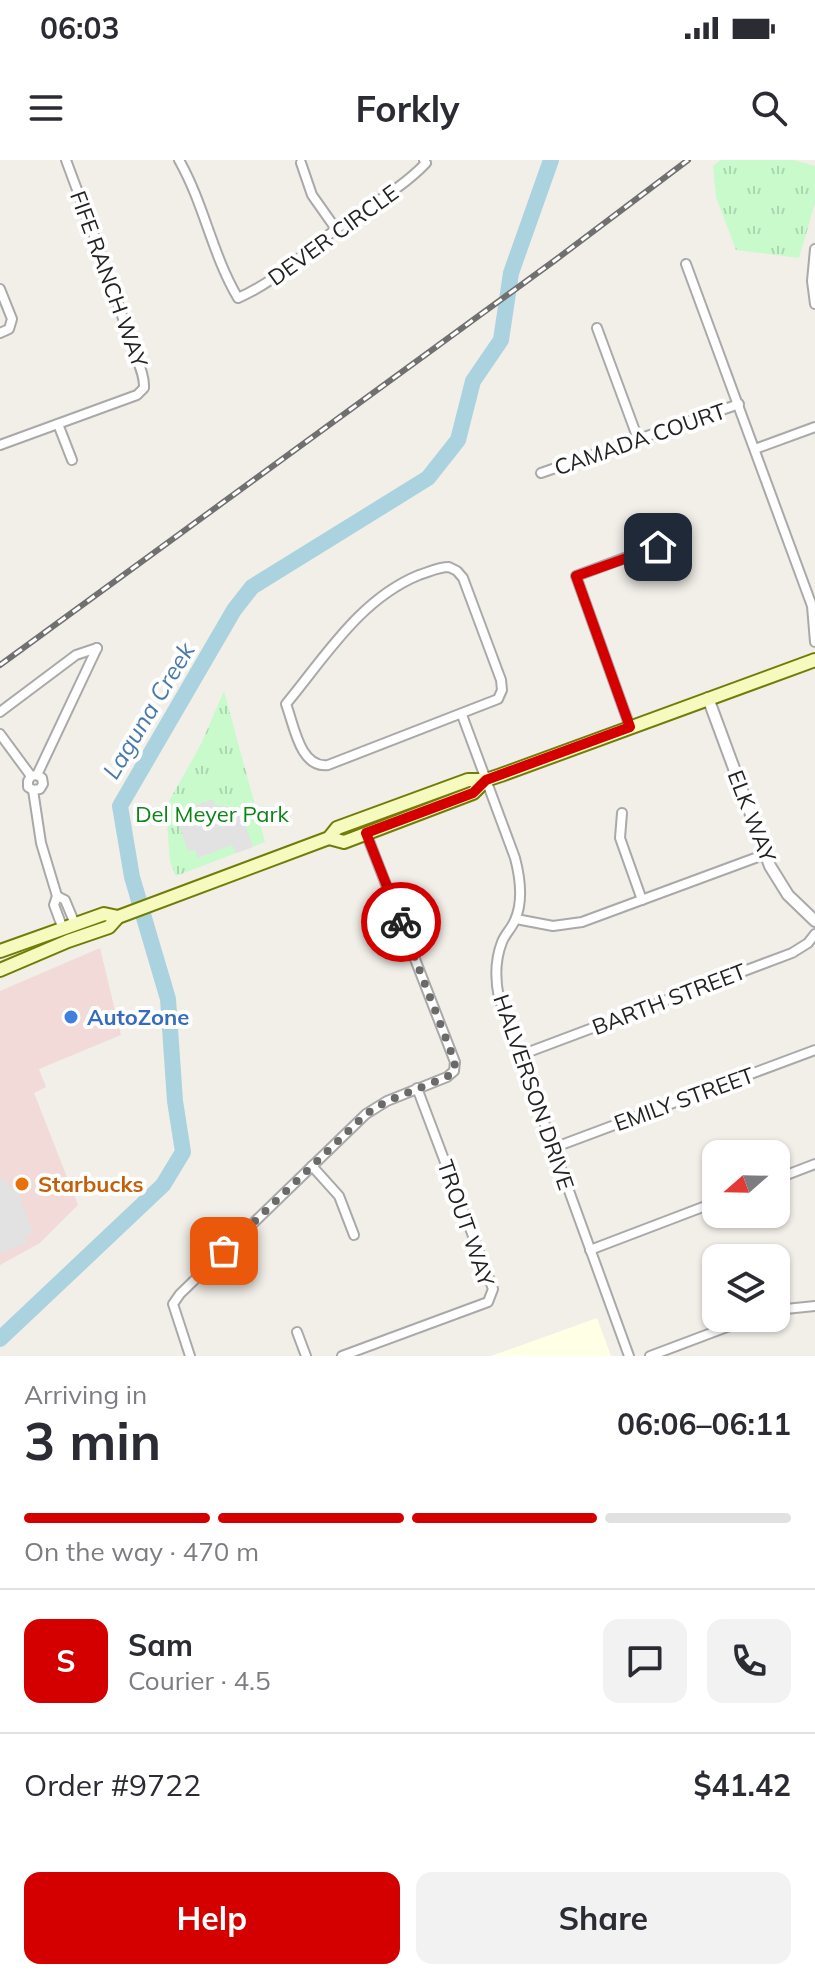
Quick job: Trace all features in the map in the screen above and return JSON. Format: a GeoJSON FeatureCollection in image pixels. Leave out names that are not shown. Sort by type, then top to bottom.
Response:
{"type":"FeatureCollection","features":[{"type":"Feature","properties":{"kind":"main road"},"geometry":{"type":"LineString","coordinates":[[0,970],[109,927],[118,917],[329,838],[337,828],[352,822],[468,780],[486,780],[815,660]]}},
{"type":"Feature","properties":{"kind":"main road"},"geometry":{"type":"LineString","coordinates":[[329,838],[344,842],[473,793],[486,780]]}},
{"type":"Feature","properties":{"kind":"main road"},"geometry":{"type":"LineString","coordinates":[[0,951],[104,914],[118,917]]}},
{"type":"Feature","properties":{"kind":"main road"},"geometry":{"type":"LineString","coordinates":[[39,954],[47,943],[76,932],[69,927]]}},
{"type":"Feature","properties":{"kind":"street","name":"FIFE RANCH WAY"},"geometry":{"type":"LineString","coordinates":[[0,445],[137,395],[144,388],[145,380],[66,160]]}},
{"type":"Feature","properties":{"kind":"street","name":"DEVER CIRCLE"},"geometry":{"type":"LineString","coordinates":[[179,160],[199,199],[219,261],[238,298],[280,276],[336,229],[399,188],[426,163],[424,160]]}},
{"type":"Feature","properties":{"kind":"street"},"geometry":{"type":"LineString","coordinates":[[301,163],[312,195],[336,229]]}},
{"type":"Feature","properties":{"kind":"street"},"geometry":{"type":"LineString","coordinates":[[815,249],[812,281],[815,304]]}},
{"type":"Feature","properties":{"kind":"street"},"geometry":{"type":"LineString","coordinates":[[686,264],[814,608],[815,642]]}},
{"type":"Feature","properties":{"kind":"street"},"geometry":{"type":"LineString","coordinates":[[0,289],[12,319],[9,329],[0,333]]}},
{"type":"Feature","properties":{"kind":"street"},"geometry":{"type":"LineString","coordinates":[[597,328],[638,439]]}},
{"type":"Feature","properties":{"kind":"street","name":"CAMADA COURT"},"geometry":{"type":"LineString","coordinates":[[541,473],[739,404]]}},
{"type":"Feature","properties":{"kind":"street"},"geometry":{"type":"LineString","coordinates":[[58,424],[72,460]]}},
{"type":"Feature","properties":{"kind":"street"},"geometry":{"type":"LineString","coordinates":[[755,449],[815,427]]}},
{"type":"Feature","properties":{"kind":"street"},"geometry":{"type":"LineString","coordinates":[[630,727],[576,576],[649,549],[674,545]]}},
{"type":"Feature","properties":{"kind":"street"},"geometry":{"type":"LineString","coordinates":[[449,567],[463,578],[502,685],[501,694],[494,702],[462,715],[328,765],[319,765],[307,758],[286,704],[366,607],[411,578],[449,567]]}},
{"type":"Feature","properties":{"kind":"street"},"geometry":{"type":"LineString","coordinates":[[0,712],[76,655],[97,648],[27,784],[33,790],[41,843],[57,896],[65,900],[69,927]]}},
{"type":"Feature","properties":{"kind":"street","name":"ELK WAY"},"geometry":{"type":"LineString","coordinates":[[708,698],[766,854],[788,895],[815,921]]}},
{"type":"Feature","properties":{"kind":"street","name":"HALVERSON DRIVE"},"geometry":{"type":"LineString","coordinates":[[462,715],[517,865],[520,886],[516,919],[500,949],[496,978],[499,998],[629,1356]]}},
{"type":"Feature","properties":{"kind":"street"},"geometry":{"type":"LineString","coordinates":[[0,734],[34,775]]}},
{"type":"Feature","properties":{"kind":"street"},"geometry":{"type":"LineString","coordinates":[[622,813],[620,838],[642,900]]}},
{"type":"Feature","properties":{"kind":"street"},"geometry":{"type":"LineString","coordinates":[[190,1356],[173,1304],[180,1294],[374,1108],[447,1077],[454,1071],[455,1062],[366,833]]}},
{"type":"Feature","properties":{"kind":"street"},"geometry":{"type":"LineString","coordinates":[[516,919],[544,925],[572,924],[766,854]]}},
{"type":"Feature","properties":{"kind":"street","name":"BARTH STREET"},"geometry":{"type":"LineString","coordinates":[[518,1056],[792,953],[808,943],[815,934]]}},
{"type":"Feature","properties":{"kind":"street","name":"EMILY STREET"},"geometry":{"type":"LineString","coordinates":[[553,1148],[815,1050]]}},
{"type":"Feature","properties":{"kind":"street","name":"TROUT WAY"},"geometry":{"type":"LineString","coordinates":[[342,1356],[488,1302],[493,1289],[417,1088]]}},
{"type":"Feature","properties":{"kind":"street"},"geometry":{"type":"LineString","coordinates":[[790,1174],[815,1164]]}},
{"type":"Feature","properties":{"kind":"street"},"geometry":{"type":"LineString","coordinates":[[312,1166],[339,1196],[354,1235]]}},
{"type":"Feature","properties":{"kind":"street"},"geometry":{"type":"LineString","coordinates":[[590,1250],[702,1207]]}},
{"type":"Feature","properties":{"kind":"street"},"geometry":{"type":"LineString","coordinates":[[790,1309],[815,1306]]}},
{"type":"Feature","properties":{"kind":"street"},"geometry":{"type":"LineString","coordinates":[[297,1332],[306,1356]]}},
{"type":"Feature","properties":{"kind":"street"},"geometry":{"type":"LineString","coordinates":[[650,1356],[714,1332]]}},
{"type":"Feature","properties":{"kind":"shaded area"},"geometry":{"type":"Polygon","coordinates":[[[213,799],[215,805],[237,812],[253,847],[236,853],[232,845],[198,858],[195,850],[188,851],[177,819],[183,816],[181,810],[213,799]]]}},
{"type":"Feature","properties":{"kind":"shaded area"},"geometry":{"type":"Polygon","coordinates":[[[100,948],[121,1035],[39,1069],[46,1087],[34,1093],[78,1205],[40,1243],[0,1265],[0,991],[100,948]]]}},
{"type":"Feature","properties":{"kind":"shaded area"},"geometry":{"type":"Polygon","coordinates":[[[6,1179],[9,1187],[15,1185],[33,1233],[25,1236],[28,1243],[0,1253],[0,1181],[6,1179]]]}},
{"type":"Feature","properties":{"kind":"shaded area"},"geometry":{"type":"Polygon","coordinates":[[[597,1318],[611,1356],[491,1356],[597,1318]]]}},
{"type":"Feature","properties":{"kind":"green space"},"geometry":{"type":"Polygon","coordinates":[[[721,160],[794,160],[815,166],[815,203],[799,258],[736,250],[716,197],[713,166],[721,160]]]}},
{"type":"Feature","properties":{"kind":"green space","name":"Del Meyer Park"},"geometry":{"type":"Polygon","coordinates":[[[224,691],[265,842],[176,876],[170,862],[168,803],[201,744],[224,691]]]}},
{"type":"Feature","properties":{"kind":"waterway","name":"Laguna Creek"},"geometry":{"type":"LineString","coordinates":[[0,1339],[163,1185],[183,1152],[175,1101],[168,999],[132,877],[120,806],[234,610],[252,587],[428,478],[458,440],[473,381],[501,340],[511,273],[551,160]]}},
{"type":"Feature","properties":{"kind":"railway"},"geometry":{"type":"LineString","coordinates":[[0,665],[688,160]]}},
{"type":"Feature","properties":{"kind":"way so far"},"geometry":{"type":"LineString","coordinates":[[224,1251],[366,1114],[387,1101],[447,1077],[454,1071],[455,1062],[401,922]]}},
{"type":"Feature","properties":{"kind":"place","name":"AutoZone"},"geometry":{"type":"Point","coordinates":[71,1017]}},
{"type":"Feature","properties":{"kind":"place","name":"Starbucks"},"geometry":{"type":"Point","coordinates":[22,1184]}},
{"type":"Feature","properties":{"kind":"route"},"geometry":{"type":"LineString","coordinates":[[401,922],[366,833],[473,793],[486,780],[630,727],[576,576],[658,547]]}}]}
